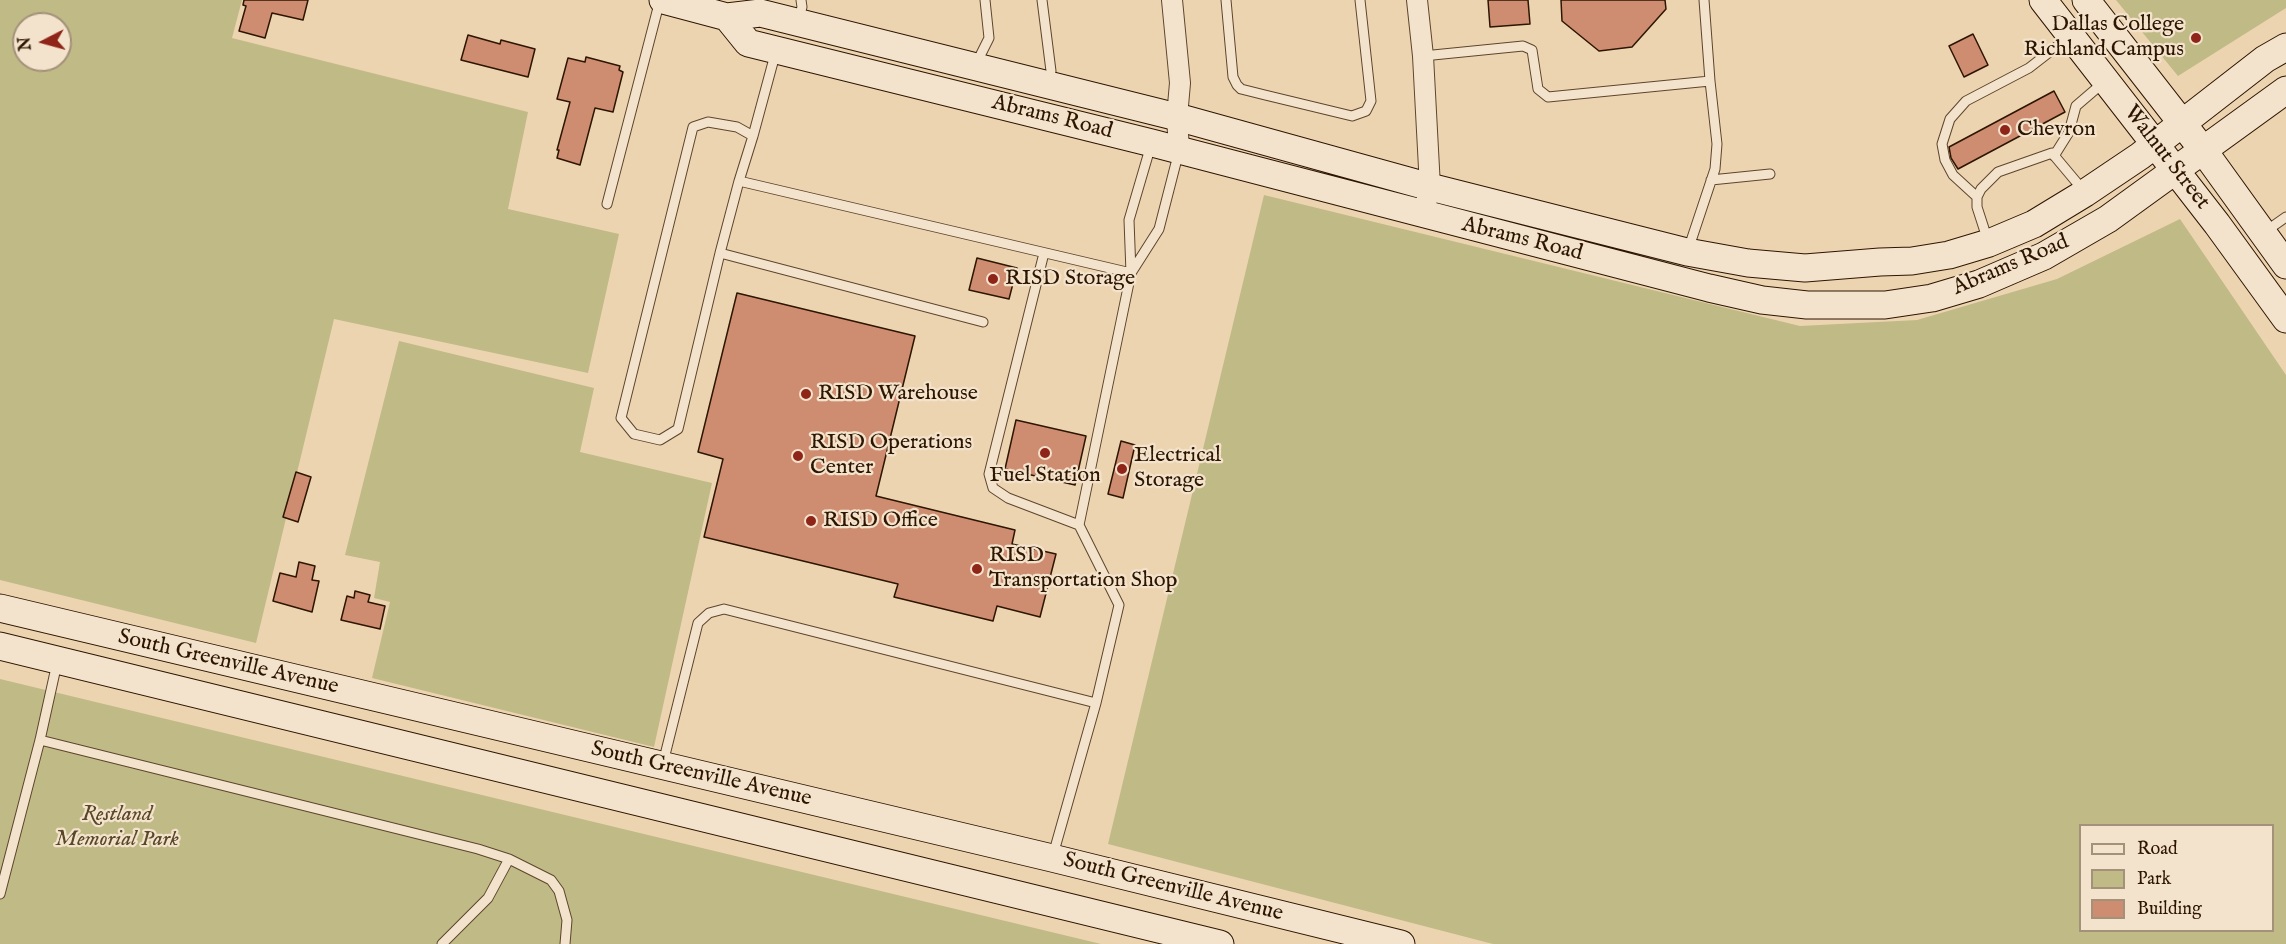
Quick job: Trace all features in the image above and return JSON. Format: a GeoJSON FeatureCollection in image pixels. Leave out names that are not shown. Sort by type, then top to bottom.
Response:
{"type":"FeatureCollection","features":[{"type":"Feature","properties":{"kind":"main road","name":"Abrams Road"},"geometry":{"type":"LineString","coordinates":[[662,0],[728,13],[760,14],[799,11],[975,67],[1177,117],[1430,187],[1687,252],[1748,263],[1805,268],[1912,261],[1949,255],[1989,243],[2034,224],[2085,193],[2155,144],[2265,59],[2286,47]]}},
{"type":"Feature","properties":{"kind":"main road","name":"Walnut Street"},"geometry":{"type":"LineString","coordinates":[[2043,0],[2176,171],[2286,319]]}},
{"type":"Feature","properties":{"kind":"main road","name":"Walnut Street"},"geometry":{"type":"LineString","coordinates":[[2086,0],[2203,150],[2286,265]]}},
{"type":"Feature","properties":{"kind":"main road","name":"Abrams Road"},"geometry":{"type":"LineString","coordinates":[[728,13],[748,43],[1152,143],[1680,280],[1762,300],[1807,305],[1885,304],[1932,298],[1979,284],[2044,256],[2109,219],[2286,90]]}},
{"type":"Feature","properties":{"kind":"main road"},"geometry":{"type":"LineString","coordinates":[[1680,280],[1687,252]]}},
{"type":"Feature","properties":{"kind":"main road","name":"South Greenville Avenue"},"geometry":{"type":"LineString","coordinates":[[0,608],[1052,858],[1401,944]]}},
{"type":"Feature","properties":{"kind":"main road"},"geometry":{"type":"LineString","coordinates":[[37,617],[58,661]]}},
{"type":"Feature","properties":{"kind":"main road","name":"South Greenville Avenue"},"geometry":{"type":"LineString","coordinates":[[0,646],[1220,944]]}},
{"type":"Feature","properties":{"kind":"main road"},"geometry":{"type":"LineString","coordinates":[[653,805],[663,766]]}},
{"type":"Feature","properties":{"kind":"main road"},"geometry":{"type":"LineString","coordinates":[[1040,900],[1052,858]]}},
{"type":"Feature","properties":{"kind":"street"},"geometry":{"type":"LineString","coordinates":[[1172,0],[1180,83],[1177,117],[1179,150]]}},
{"type":"Feature","properties":{"kind":"street"},"geometry":{"type":"LineString","coordinates":[[1418,0],[1430,187],[1423,215]]}},
{"type":"Feature","properties":{"kind":"street"},"geometry":{"type":"LineString","coordinates":[[1152,143],[1177,117]]}},
{"type":"Feature","properties":{"kind":"lane"},"geometry":{"type":"LineString","coordinates":[[607,204],[662,0]]}},
{"type":"Feature","properties":{"kind":"lane"},"geometry":{"type":"LineString","coordinates":[[975,67],[989,38],[985,0]]}},
{"type":"Feature","properties":{"kind":"lane"},"geometry":{"type":"LineString","coordinates":[[1042,0],[1051,71],[1047,85]]}},
{"type":"Feature","properties":{"kind":"lane"},"geometry":{"type":"LineString","coordinates":[[1226,0],[1233,77],[1237,85],[1265,95],[1352,116],[1365,111],[1371,101],[1360,0]]}},
{"type":"Feature","properties":{"kind":"lane"},"geometry":{"type":"LineString","coordinates":[[1687,252],[1715,169],[1717,144],[1704,0]]}},
{"type":"Feature","properties":{"kind":"lane"},"geometry":{"type":"LineString","coordinates":[[1977,197],[1953,175],[1945,160],[1942,144],[1950,119],[1966,101],[2029,68],[2071,35]]}},
{"type":"Feature","properties":{"kind":"lane"},"geometry":{"type":"LineString","coordinates":[[1423,56],[1523,46],[1532,50],[1538,89],[1548,97],[1710,81]]}},
{"type":"Feature","properties":{"kind":"lane"},"geometry":{"type":"LineString","coordinates":[[753,135],[737,127],[708,122],[693,127],[621,418],[634,434],[660,440],[678,429],[720,253],[739,181],[753,135],[776,50]]}},
{"type":"Feature","properties":{"kind":"lane"},"geometry":{"type":"LineString","coordinates":[[2054,156],[2069,132],[2076,106],[2106,81]]}},
{"type":"Feature","properties":{"kind":"lane"},"geometry":{"type":"LineString","coordinates":[[1052,858],[1096,703],[1119,605],[1079,525],[1131,273],[1129,220],[1152,143]]}},
{"type":"Feature","properties":{"kind":"lane"},"geometry":{"type":"LineString","coordinates":[[1131,273],[1159,229],[1179,150]]}},
{"type":"Feature","properties":{"kind":"lane"},"geometry":{"type":"LineString","coordinates":[[1989,243],[1977,207],[1977,197],[1981,189],[1998,172],[2048,153],[2054,156],[2085,193]]}},
{"type":"Feature","properties":{"kind":"lane"},"geometry":{"type":"LineString","coordinates":[[1711,180],[1770,174]]}},
{"type":"Feature","properties":{"kind":"lane"},"geometry":{"type":"LineString","coordinates":[[739,181],[1131,273]]}},
{"type":"Feature","properties":{"kind":"lane"},"geometry":{"type":"LineString","coordinates":[[2263,233],[2286,217]]}},
{"type":"Feature","properties":{"kind":"lane"},"geometry":{"type":"LineString","coordinates":[[720,253],[983,322]]}},
{"type":"Feature","properties":{"kind":"lane"},"geometry":{"type":"LineString","coordinates":[[1044,253],[989,474],[993,488],[1008,498],[1079,525]]}},
{"type":"Feature","properties":{"kind":"lane"},"geometry":{"type":"LineString","coordinates":[[663,766],[698,623],[709,613],[724,609],[1096,703]]}},
{"type":"Feature","properties":{"kind":"lane"},"geometry":{"type":"LineString","coordinates":[[0,894],[58,661]]}},
{"type":"Feature","properties":{"kind":"lane"},"geometry":{"type":"LineString","coordinates":[[40,740],[478,849],[509,859],[551,880],[559,891],[567,920],[565,944]]}},
{"type":"Feature","properties":{"kind":"lane"},"geometry":{"type":"LineString","coordinates":[[442,944],[488,898],[509,859]]}},
{"type":"Feature","properties":{"kind":"green space"},"geometry":{"type":"Polygon","coordinates":[[[0,0],[242,0],[232,38],[528,112],[508,209],[619,234],[588,373],[334,319],[256,643],[0,580],[0,0]]]}},
{"type":"Feature","properties":{"kind":"green space","name":"Dallas College Richland Campus"},"geometry":{"type":"Polygon","coordinates":[[[2116,0],[2286,0],[2286,8],[2178,76],[2116,0]]]}},
{"type":"Feature","properties":{"kind":"green space"},"geometry":{"type":"Polygon","coordinates":[[[1264,195],[1800,326],[1917,320],[2057,279],[2180,219],[2286,375],[2286,944],[1493,944],[1108,844],[1264,195]]]}},
{"type":"Feature","properties":{"kind":"green space"},"geometry":{"type":"Polygon","coordinates":[[[399,341],[594,388],[580,452],[712,483],[654,747],[372,678],[390,602],[374,598],[380,562],[345,555],[399,341]]]}},
{"type":"Feature","properties":{"kind":"green space","name":"Restland Memorial Park"},"geometry":{"type":"Polygon","coordinates":[[[0,679],[1101,944],[0,944],[0,679]]]}},
{"type":"Feature","properties":{"kind":"building"},"geometry":{"type":"Polygon","coordinates":[[[244,0],[308,0],[303,20],[272,13],[265,38],[239,31],[246,6],[243,5],[244,0]]]}},
{"type":"Feature","properties":{"kind":"building"},"geometry":{"type":"Polygon","coordinates":[[[1488,0],[1528,0],[1530,24],[1490,27],[1488,0]]]}},
{"type":"Feature","properties":{"kind":"building"},"geometry":{"type":"Polygon","coordinates":[[[1561,0],[1665,0],[1666,9],[1632,47],[1599,51],[1562,21],[1561,0]]]}},
{"type":"Feature","properties":{"kind":"building"},"geometry":{"type":"Polygon","coordinates":[[[1973,34],[1988,65],[1964,77],[1949,46],[1973,34]]]}},
{"type":"Feature","properties":{"kind":"building"},"geometry":{"type":"Polygon","coordinates":[[[468,35],[500,44],[501,40],[535,49],[528,77],[461,60],[468,35]]]}},
{"type":"Feature","properties":{"kind":"building"},"geometry":{"type":"Polygon","coordinates":[[[586,57],[620,66],[619,70],[623,72],[613,112],[595,108],[580,165],[557,158],[559,150],[557,150],[570,102],[557,99],[568,58],[585,62],[586,57]]]}},
{"type":"Feature","properties":{"kind":"building","name":"Chevron"},"geometry":{"type":"Polygon","coordinates":[[[2054,91],[2065,112],[1958,169],[1951,158],[1949,147],[2054,91]]]}},
{"type":"Feature","properties":{"kind":"building","name":"RISD Storage"},"geometry":{"type":"Polygon","coordinates":[[[977,258],[1017,268],[1009,299],[969,290],[977,258]]]}},
{"type":"Feature","properties":{"kind":"building","name":"RISD Operations Center"},"geometry":{"type":"Polygon","coordinates":[[[737,293],[915,336],[876,496],[1015,530],[1012,544],[1056,554],[1040,617],[997,606],[993,621],[894,597],[898,584],[704,537],[723,459],[698,452],[737,293]]]}},
{"type":"Feature","properties":{"kind":"building","name":"Fuel Station"},"geometry":{"type":"Polygon","coordinates":[[[1016,420],[1086,436],[1075,485],[1005,469],[1016,420]]]}},
{"type":"Feature","properties":{"kind":"building","name":"Electrical Storage"},"geometry":{"type":"Polygon","coordinates":[[[1121,441],[1135,445],[1123,498],[1108,494],[1121,441]]]}},
{"type":"Feature","properties":{"kind":"building"},"geometry":{"type":"Polygon","coordinates":[[[296,472],[311,477],[298,522],[283,517],[296,472]]]}},
{"type":"Feature","properties":{"kind":"building"},"geometry":{"type":"Polygon","coordinates":[[[299,562],[315,566],[312,580],[319,581],[312,612],[273,601],[280,573],[296,577],[299,562]]]}},
{"type":"Feature","properties":{"kind":"building"},"geometry":{"type":"Polygon","coordinates":[[[355,591],[370,595],[368,602],[385,606],[380,629],[341,620],[347,596],[354,598],[355,591]]]}},
{"type":"Feature","properties":{"kind":"place","name":"Dallas College Richland Campus"},"geometry":{"type":"Point","coordinates":[2196,38]}},
{"type":"Feature","properties":{"kind":"place","name":"Chevron"},"geometry":{"type":"Point","coordinates":[2005,130]}},
{"type":"Feature","properties":{"kind":"place","name":"RISD Storage"},"geometry":{"type":"Point","coordinates":[993,279]}},
{"type":"Feature","properties":{"kind":"place","name":"RISD Warehouse"},"geometry":{"type":"Point","coordinates":[806,394]}},
{"type":"Feature","properties":{"kind":"place","name":"Fuel Station"},"geometry":{"type":"Point","coordinates":[1045,453]}},
{"type":"Feature","properties":{"kind":"place","name":"RISD Operations Center"},"geometry":{"type":"Point","coordinates":[798,456]}},
{"type":"Feature","properties":{"kind":"place","name":"Electrical Storage"},"geometry":{"type":"Point","coordinates":[1122,469]}},
{"type":"Feature","properties":{"kind":"place","name":"RISD Office"},"geometry":{"type":"Point","coordinates":[811,521]}},
{"type":"Feature","properties":{"kind":"place","name":"RISD Transportation Shop"},"geometry":{"type":"Point","coordinates":[977,569]}}]}
